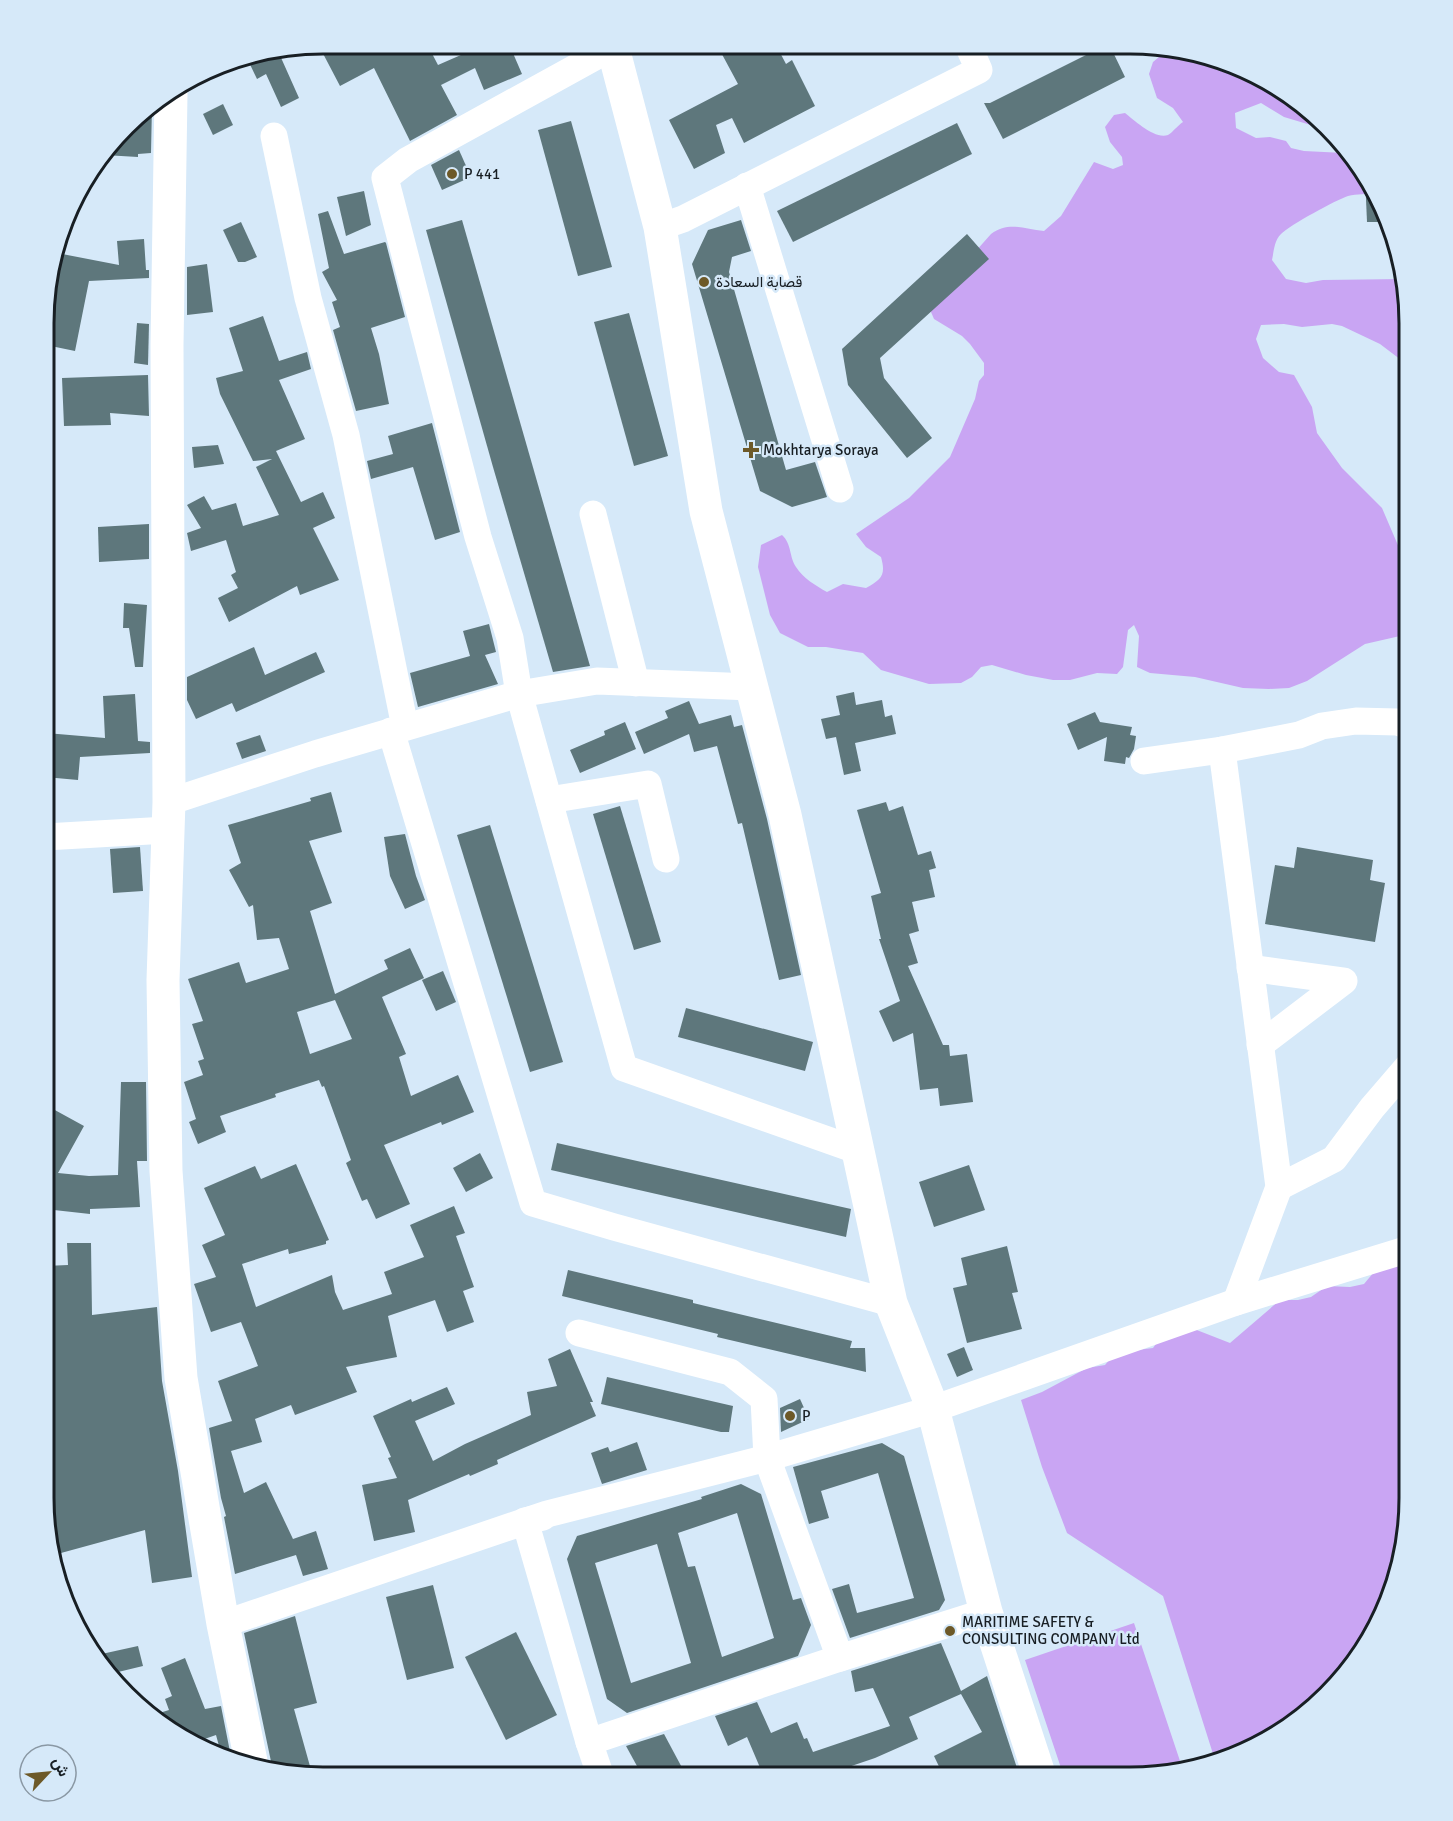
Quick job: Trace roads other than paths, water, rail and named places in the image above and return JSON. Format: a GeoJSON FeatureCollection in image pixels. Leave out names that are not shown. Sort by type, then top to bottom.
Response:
{"type":"FeatureCollection","features":[{"type":"Feature","properties":{"kind":"street"},"geometry":{"type":"LineString","coordinates":[[599,54],[408,160],[385,178],[478,537],[510,638],[519,694],[624,1068],[859,1151]]}},
{"type":"Feature","properties":{"kind":"street"},"geometry":{"type":"LineString","coordinates":[[615,54],[660,227],[706,511],[785,815],[891,1303],[933,1409],[986,1612],[1037,1767]]}},
{"type":"Feature","properties":{"kind":"street"},"geometry":{"type":"LineString","coordinates":[[660,227],[683,219],[979,70],[972,54]]}},
{"type":"Feature","properties":{"kind":"street"},"geometry":{"type":"LineString","coordinates":[[171,101],[167,345],[168,816],[163,980],[166,1172],[181,1378],[223,1624],[250,1757]]}},
{"type":"Feature","properties":{"kind":"street"},"geometry":{"type":"LineString","coordinates":[[274,136],[308,298],[346,435],[398,729],[533,1203],[891,1303]]}},
{"type":"Feature","properties":{"kind":"street"},"geometry":{"type":"LineString","coordinates":[[747,186],[840,489]]}},
{"type":"Feature","properties":{"kind":"street"},"geometry":{"type":"LineString","coordinates":[[593,514],[636,683]]}},
{"type":"Feature","properties":{"kind":"street"},"geometry":{"type":"LineString","coordinates":[[54,835],[168,816],[315,754],[519,694],[597,681],[752,687]]}},
{"type":"Feature","properties":{"kind":"street"},"geometry":{"type":"LineString","coordinates":[[1144,761],[1222,750],[1299,735],[1322,726],[1356,721],[1399,723]]}},
{"type":"Feature","properties":{"kind":"street"},"geometry":{"type":"LineString","coordinates":[[1222,750],[1279,1187],[1236,1302]]}},
{"type":"Feature","properties":{"kind":"street"},"geometry":{"type":"LineString","coordinates":[[549,800],[648,784],[666,860]]}},
{"type":"Feature","properties":{"kind":"street"},"geometry":{"type":"LineString","coordinates":[[1250,968],[1344,981],[1260,1045]]}},
{"type":"Feature","properties":{"kind":"street"},"geometry":{"type":"LineString","coordinates":[[1279,1187],[1334,1159],[1399,1077]]}},
{"type":"Feature","properties":{"kind":"street"},"geometry":{"type":"LineString","coordinates":[[223,1624],[525,1521],[761,1459],[933,1409],[1236,1302],[1399,1252]]}},
{"type":"Feature","properties":{"kind":"street"},"geometry":{"type":"LineString","coordinates":[[579,1333],[730,1372],[764,1400],[761,1459],[840,1658]]}},
{"type":"Feature","properties":{"kind":"street"},"geometry":{"type":"LineString","coordinates":[[525,1521],[598,1767]]}},
{"type":"Feature","properties":{"kind":"street"},"geometry":{"type":"LineString","coordinates":[[589,1742],[986,1612]]}},
{"type":"Feature","properties":{"kind":"place","name":"P 441"},"geometry":{"type":"Point","coordinates":[452,174]}},
{"type":"Feature","properties":{"kind":"place","name":"قصابة السعادة"},"geometry":{"type":"Point","coordinates":[704,282]}},
{"type":"Feature","properties":{"kind":"place","name":"Mokhtarya Soraya"},"geometry":{"type":"Point","coordinates":[751,450]}},
{"type":"Feature","properties":{"kind":"place","name":"P"},"geometry":{"type":"Point","coordinates":[790,1416]}},
{"type":"Feature","properties":{"kind":"place","name":"MARITIME SAFETY & CONSULTING COMPANY Ltd"},"geometry":{"type":"Point","coordinates":[950,1631]}}]}
